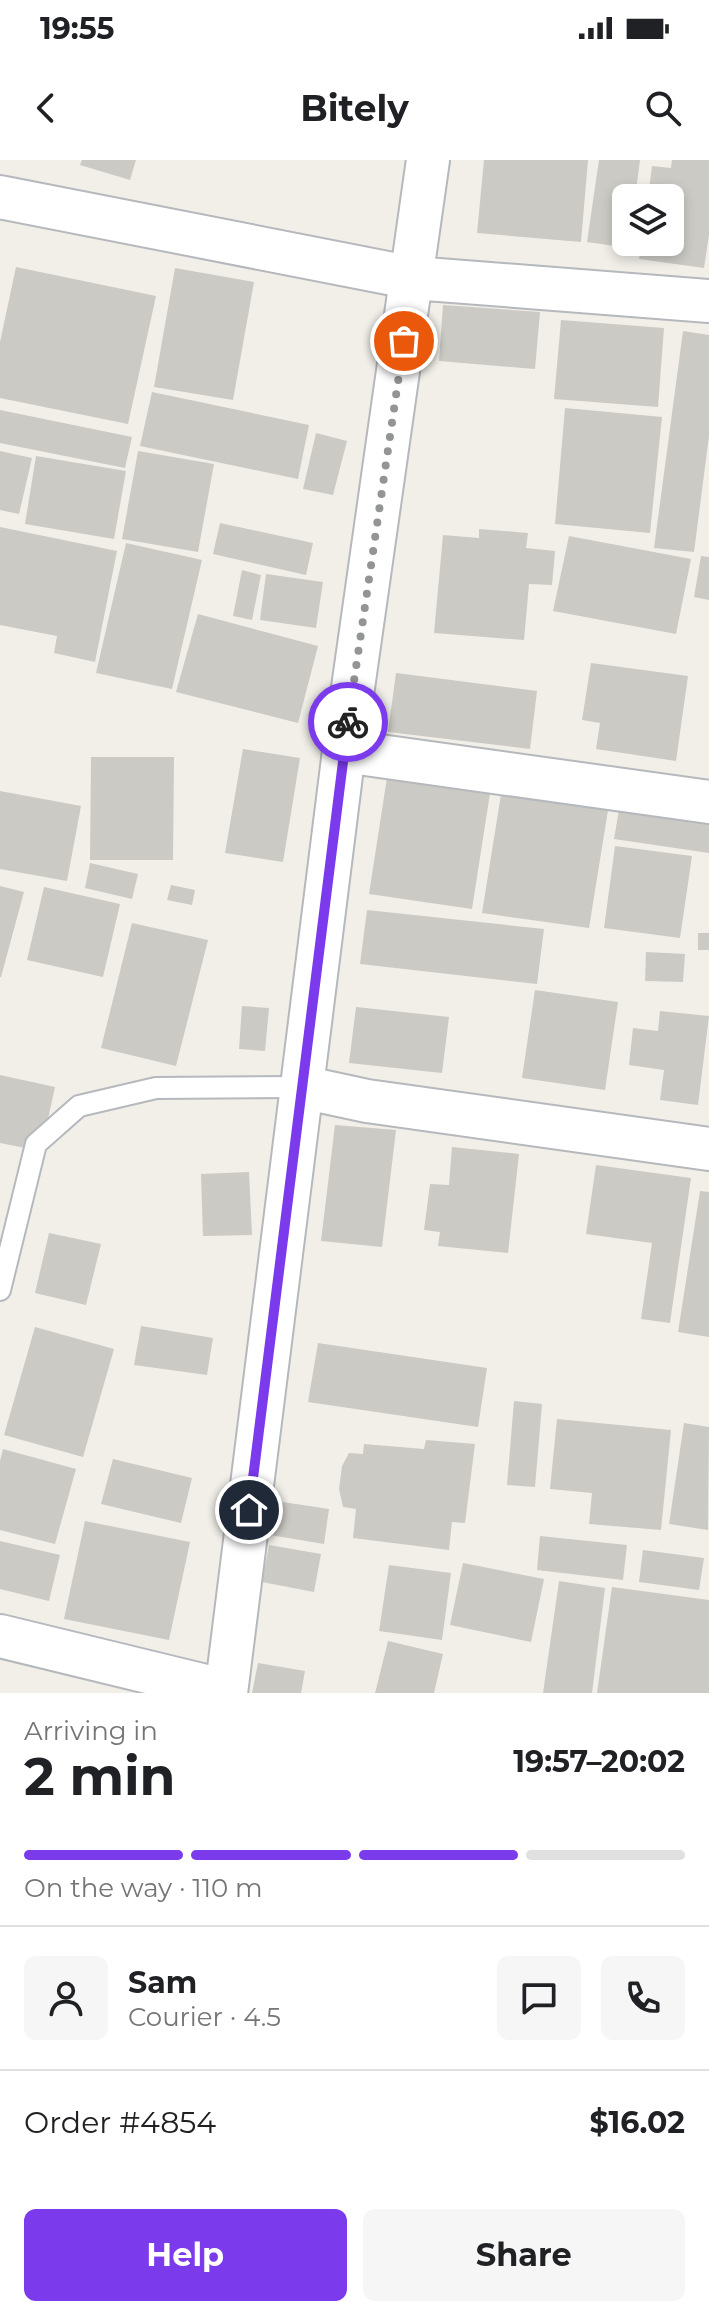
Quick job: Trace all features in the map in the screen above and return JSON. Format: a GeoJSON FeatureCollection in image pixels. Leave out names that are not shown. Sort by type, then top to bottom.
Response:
{"type":"FeatureCollection","features":[{"type":"Feature","properties":{"kind":"street"},"geometry":{"type":"LineString","coordinates":[[0,1636],[226,1692],[344,751],[428,160]]}},
{"type":"Feature","properties":{"kind":"street"},"geometry":{"type":"LineString","coordinates":[[0,197],[413,278],[709,301]]}},
{"type":"Feature","properties":{"kind":"street"},"geometry":{"type":"LineString","coordinates":[[344,751],[709,802]]}},
{"type":"Feature","properties":{"kind":"street"},"geometry":{"type":"LineString","coordinates":[[302,1087],[367,1101],[709,1149]]}},
{"type":"Feature","properties":{"kind":"lane"},"geometry":{"type":"LineString","coordinates":[[0,1290],[36,1144],[79,1106],[156,1088],[302,1087]]}},
{"type":"Feature","properties":{"kind":"building"},"geometry":{"type":"Polygon","coordinates":[[[82,160],[136,160],[130,180],[80,165],[82,160]]]}},
{"type":"Feature","properties":{"kind":"building"},"geometry":{"type":"Polygon","coordinates":[[[484,160],[588,160],[581,242],[477,233],[484,160]]]}},
{"type":"Feature","properties":{"kind":"building"},"geometry":{"type":"Polygon","coordinates":[[[599,160],[640,160],[637,184],[612,184],[612,246],[587,242],[599,160]]]}},
{"type":"Feature","properties":{"kind":"building"},"geometry":{"type":"Polygon","coordinates":[[[672,160],[709,160],[709,235],[704,268],[639,259],[640,256],[684,256],[684,184],[650,184],[652,166],[671,168],[672,160]]]}},
{"type":"Feature","properties":{"kind":"building"},"geometry":{"type":"Polygon","coordinates":[[[16,267],[156,296],[128,424],[0,398],[0,342],[16,267]]]}},
{"type":"Feature","properties":{"kind":"building"},"geometry":{"type":"Polygon","coordinates":[[[175,268],[254,282],[233,400],[154,387],[175,268]]]}},
{"type":"Feature","properties":{"kind":"building"},"geometry":{"type":"Polygon","coordinates":[[[443,305],[540,312],[535,369],[439,361],[443,305]]]}},
{"type":"Feature","properties":{"kind":"building"},"geometry":{"type":"Polygon","coordinates":[[[561,320],[664,328],[658,407],[554,399],[561,320]]]}},
{"type":"Feature","properties":{"kind":"building"},"geometry":{"type":"Polygon","coordinates":[[[683,331],[709,335],[709,436],[694,552],[654,548],[683,331]]]}},
{"type":"Feature","properties":{"kind":"building"},"geometry":{"type":"Polygon","coordinates":[[[152,392],[309,425],[298,479],[140,446],[152,392]]]}},
{"type":"Feature","properties":{"kind":"building"},"geometry":{"type":"Polygon","coordinates":[[[565,408],[662,417],[650,533],[555,524],[565,408]]]}},
{"type":"Feature","properties":{"kind":"building"},"geometry":{"type":"Polygon","coordinates":[[[0,410],[132,437],[125,468],[0,443],[0,410]]]}},
{"type":"Feature","properties":{"kind":"building"},"geometry":{"type":"Polygon","coordinates":[[[316,433],[347,441],[333,495],[303,489],[316,433]]]}},
{"type":"Feature","properties":{"kind":"building"},"geometry":{"type":"Polygon","coordinates":[[[0,451],[32,458],[19,514],[0,510],[0,451]]]}},
{"type":"Feature","properties":{"kind":"building"},"geometry":{"type":"Polygon","coordinates":[[[138,451],[214,464],[198,552],[122,539],[138,451]]]}},
{"type":"Feature","properties":{"kind":"building"},"geometry":{"type":"Polygon","coordinates":[[[36,456],[126,471],[114,539],[25,524],[36,456]]]}},
{"type":"Feature","properties":{"kind":"building"},"geometry":{"type":"Polygon","coordinates":[[[220,523],[313,543],[306,575],[213,554],[220,523]]]}},
{"type":"Feature","properties":{"kind":"building"},"geometry":{"type":"Polygon","coordinates":[[[0,527],[117,551],[95,662],[54,653],[57,636],[0,625],[0,527]]]}},
{"type":"Feature","properties":{"kind":"building"},"geometry":{"type":"Polygon","coordinates":[[[479,529],[528,533],[526,548],[555,551],[552,585],[529,584],[524,640],[434,633],[443,535],[479,538],[479,529]]]}},
{"type":"Feature","properties":{"kind":"building"},"geometry":{"type":"Polygon","coordinates":[[[569,536],[691,559],[676,634],[553,611],[569,536]]]}},
{"type":"Feature","properties":{"kind":"building"},"geometry":{"type":"Polygon","coordinates":[[[126,543],[202,560],[172,689],[96,673],[126,543]]]}},
{"type":"Feature","properties":{"kind":"building"},"geometry":{"type":"Polygon","coordinates":[[[701,556],[709,557],[709,600],[694,597],[701,556]]]}},
{"type":"Feature","properties":{"kind":"building"},"geometry":{"type":"Polygon","coordinates":[[[242,570],[261,575],[252,620],[233,616],[242,570]]]}},
{"type":"Feature","properties":{"kind":"building"},"geometry":{"type":"Polygon","coordinates":[[[266,574],[323,582],[316,628],[260,620],[266,574]]]}},
{"type":"Feature","properties":{"kind":"building"},"geometry":{"type":"Polygon","coordinates":[[[198,614],[318,646],[298,723],[176,692],[198,614]]]}},
{"type":"Feature","properties":{"kind":"building"},"geometry":{"type":"Polygon","coordinates":[[[591,663],[688,676],[676,761],[596,749],[600,723],[582,720],[591,663]]]}},
{"type":"Feature","properties":{"kind":"building"},"geometry":{"type":"Polygon","coordinates":[[[396,673],[537,691],[530,749],[388,732],[396,673]]]}},
{"type":"Feature","properties":{"kind":"building"},"geometry":{"type":"Polygon","coordinates":[[[243,749],[300,758],[283,862],[225,853],[243,749]]]}},
{"type":"Feature","properties":{"kind":"building"},"geometry":{"type":"Polygon","coordinates":[[[91,757],[174,757],[173,860],[90,860],[91,757]]]}},
{"type":"Feature","properties":{"kind":"building"},"geometry":{"type":"Polygon","coordinates":[[[388,771],[491,787],[472,909],[369,894],[388,771]]]}},
{"type":"Feature","properties":{"kind":"building"},"geometry":{"type":"Polygon","coordinates":[[[502,788],[609,804],[589,928],[482,913],[502,788]]]}},
{"type":"Feature","properties":{"kind":"building"},"geometry":{"type":"Polygon","coordinates":[[[0,791],[81,806],[67,881],[0,869],[0,791]]]}},
{"type":"Feature","properties":{"kind":"building"},"geometry":{"type":"Polygon","coordinates":[[[621,798],[709,812],[709,853],[614,839],[621,798]]]}},
{"type":"Feature","properties":{"kind":"building"},"geometry":{"type":"Polygon","coordinates":[[[615,846],[692,856],[680,938],[604,928],[615,846]]]}},
{"type":"Feature","properties":{"kind":"building"},"geometry":{"type":"Polygon","coordinates":[[[90,863],[138,874],[132,899],[85,888],[90,863]]]}},
{"type":"Feature","properties":{"kind":"building"},"geometry":{"type":"Polygon","coordinates":[[[171,885],[195,890],[192,905],[167,900],[171,885]]]}},
{"type":"Feature","properties":{"kind":"building"},"geometry":{"type":"Polygon","coordinates":[[[0,886],[24,892],[1,977],[0,977],[0,886]]]}},
{"type":"Feature","properties":{"kind":"building"},"geometry":{"type":"Polygon","coordinates":[[[44,887],[120,904],[103,977],[27,960],[44,887]]]}},
{"type":"Feature","properties":{"kind":"building"},"geometry":{"type":"Polygon","coordinates":[[[367,910],[544,929],[537,984],[360,964],[367,910]]]}},
{"type":"Feature","properties":{"kind":"building"},"geometry":{"type":"Polygon","coordinates":[[[132,923],[208,940],[176,1066],[101,1048],[132,923]]]}},
{"type":"Feature","properties":{"kind":"building"},"geometry":{"type":"Polygon","coordinates":[[[698,933],[709,933],[709,950],[698,950],[698,933]]]}},
{"type":"Feature","properties":{"kind":"building"},"geometry":{"type":"Polygon","coordinates":[[[646,952],[685,954],[683,982],[645,981],[646,952]]]}},
{"type":"Feature","properties":{"kind":"building"},"geometry":{"type":"Polygon","coordinates":[[[535,990],[618,1002],[605,1090],[522,1078],[535,990]]]}},
{"type":"Feature","properties":{"kind":"building"},"geometry":{"type":"Polygon","coordinates":[[[242,1006],[269,1008],[265,1051],[239,1049],[242,1006]]]}},
{"type":"Feature","properties":{"kind":"building"},"geometry":{"type":"Polygon","coordinates":[[[356,1007],[449,1017],[442,1073],[349,1063],[356,1007]]]}},
{"type":"Feature","properties":{"kind":"building"},"geometry":{"type":"Polygon","coordinates":[[[660,1011],[709,1016],[698,1105],[660,1100],[664,1070],[629,1065],[633,1028],[658,1031],[660,1011]]]}},
{"type":"Feature","properties":{"kind":"building"},"geometry":{"type":"Polygon","coordinates":[[[0,1075],[55,1087],[41,1151],[0,1143],[0,1075]]]}},
{"type":"Feature","properties":{"kind":"building"},"geometry":{"type":"Polygon","coordinates":[[[335,1125],[396,1130],[382,1247],[321,1241],[335,1125]]]}},
{"type":"Feature","properties":{"kind":"building"},"geometry":{"type":"Polygon","coordinates":[[[452,1147],[519,1154],[508,1253],[438,1246],[440,1232],[424,1230],[430,1184],[449,1185],[452,1147]]]}},
{"type":"Feature","properties":{"kind":"building"},"geometry":{"type":"Polygon","coordinates":[[[596,1165],[691,1178],[670,1323],[641,1319],[652,1243],[586,1234],[596,1165]]]}},
{"type":"Feature","properties":{"kind":"building"},"geometry":{"type":"Polygon","coordinates":[[[249,1172],[252,1235],[203,1236],[201,1174],[249,1172]]]}},
{"type":"Feature","properties":{"kind":"building"},"geometry":{"type":"Polygon","coordinates":[[[700,1191],[709,1192],[709,1337],[678,1332],[700,1191]]]}},
{"type":"Feature","properties":{"kind":"building"},"geometry":{"type":"Polygon","coordinates":[[[49,1233],[101,1244],[86,1305],[35,1293],[49,1233]]]}},
{"type":"Feature","properties":{"kind":"building"},"geometry":{"type":"Polygon","coordinates":[[[141,1326],[213,1338],[207,1375],[134,1365],[141,1326]]]}},
{"type":"Feature","properties":{"kind":"building"},"geometry":{"type":"Polygon","coordinates":[[[35,1327],[114,1349],[83,1457],[4,1435],[35,1327]]]}},
{"type":"Feature","properties":{"kind":"building"},"geometry":{"type":"Polygon","coordinates":[[[318,1343],[487,1368],[478,1427],[308,1402],[318,1343]]]}},
{"type":"Feature","properties":{"kind":"building"},"geometry":{"type":"Polygon","coordinates":[[[514,1401],[542,1404],[535,1487],[507,1485],[514,1401]]]}},
{"type":"Feature","properties":{"kind":"building"},"geometry":{"type":"Polygon","coordinates":[[[557,1419],[671,1430],[661,1530],[589,1524],[592,1493],[550,1489],[557,1419]]]}},
{"type":"Feature","properties":{"kind":"building"},"geometry":{"type":"Polygon","coordinates":[[[684,1423],[709,1427],[708,1530],[669,1524],[684,1423]]]}},
{"type":"Feature","properties":{"kind":"building"},"geometry":{"type":"Polygon","coordinates":[[[426,1440],[475,1444],[465,1523],[452,1522],[449,1550],[353,1538],[356,1509],[343,1507],[339,1489],[342,1466],[349,1453],[363,1454],[364,1444],[424,1449],[426,1440]]]}},
{"type":"Feature","properties":{"kind":"building"},"geometry":{"type":"Polygon","coordinates":[[[3,1449],[76,1469],[55,1544],[0,1530],[0,1461],[3,1449]]]}},
{"type":"Feature","properties":{"kind":"building"},"geometry":{"type":"Polygon","coordinates":[[[113,1459],[192,1478],[181,1523],[101,1504],[113,1459]]]}},
{"type":"Feature","properties":{"kind":"building"},"geometry":{"type":"Polygon","coordinates":[[[276,1501],[329,1509],[324,1544],[270,1535],[276,1501]]]}},
{"type":"Feature","properties":{"kind":"building"},"geometry":{"type":"Polygon","coordinates":[[[85,1521],[190,1542],[169,1640],[64,1619],[85,1521]]]}},
{"type":"Feature","properties":{"kind":"building"},"geometry":{"type":"Polygon","coordinates":[[[540,1536],[627,1545],[623,1580],[537,1570],[540,1536]]]}},
{"type":"Feature","properties":{"kind":"building"},"geometry":{"type":"Polygon","coordinates":[[[0,1541],[60,1555],[49,1601],[0,1589],[0,1541]]]}},
{"type":"Feature","properties":{"kind":"building"},"geometry":{"type":"Polygon","coordinates":[[[269,1545],[321,1554],[314,1592],[262,1582],[269,1545]]]}},
{"type":"Feature","properties":{"kind":"building"},"geometry":{"type":"Polygon","coordinates":[[[643,1550],[704,1558],[699,1590],[639,1582],[643,1550]]]}},
{"type":"Feature","properties":{"kind":"building"},"geometry":{"type":"Polygon","coordinates":[[[463,1563],[544,1579],[531,1642],[450,1625],[463,1563]]]}},
{"type":"Feature","properties":{"kind":"building"},"geometry":{"type":"Polygon","coordinates":[[[389,1565],[451,1573],[442,1640],[379,1631],[389,1565]]]}},
{"type":"Feature","properties":{"kind":"building"},"geometry":{"type":"Polygon","coordinates":[[[559,1581],[605,1588],[592,1693],[543,1693],[559,1581]]]}},
{"type":"Feature","properties":{"kind":"building"},"geometry":{"type":"Polygon","coordinates":[[[612,1587],[709,1600],[709,1693],[597,1693],[612,1587]]]}},
{"type":"Feature","properties":{"kind":"building"},"geometry":{"type":"Polygon","coordinates":[[[388,1641],[443,1654],[434,1693],[375,1693],[388,1641]]]}},
{"type":"Feature","properties":{"kind":"building"},"geometry":{"type":"Polygon","coordinates":[[[258,1663],[305,1671],[301,1693],[252,1693],[258,1663]]]}},
{"type":"Feature","properties":{"kind":"way so far"},"geometry":{"type":"LineString","coordinates":[[348,722],[404,341]]}},
{"type":"Feature","properties":{"kind":"route"},"geometry":{"type":"LineString","coordinates":[[249,1510],[348,722]]}}]}
